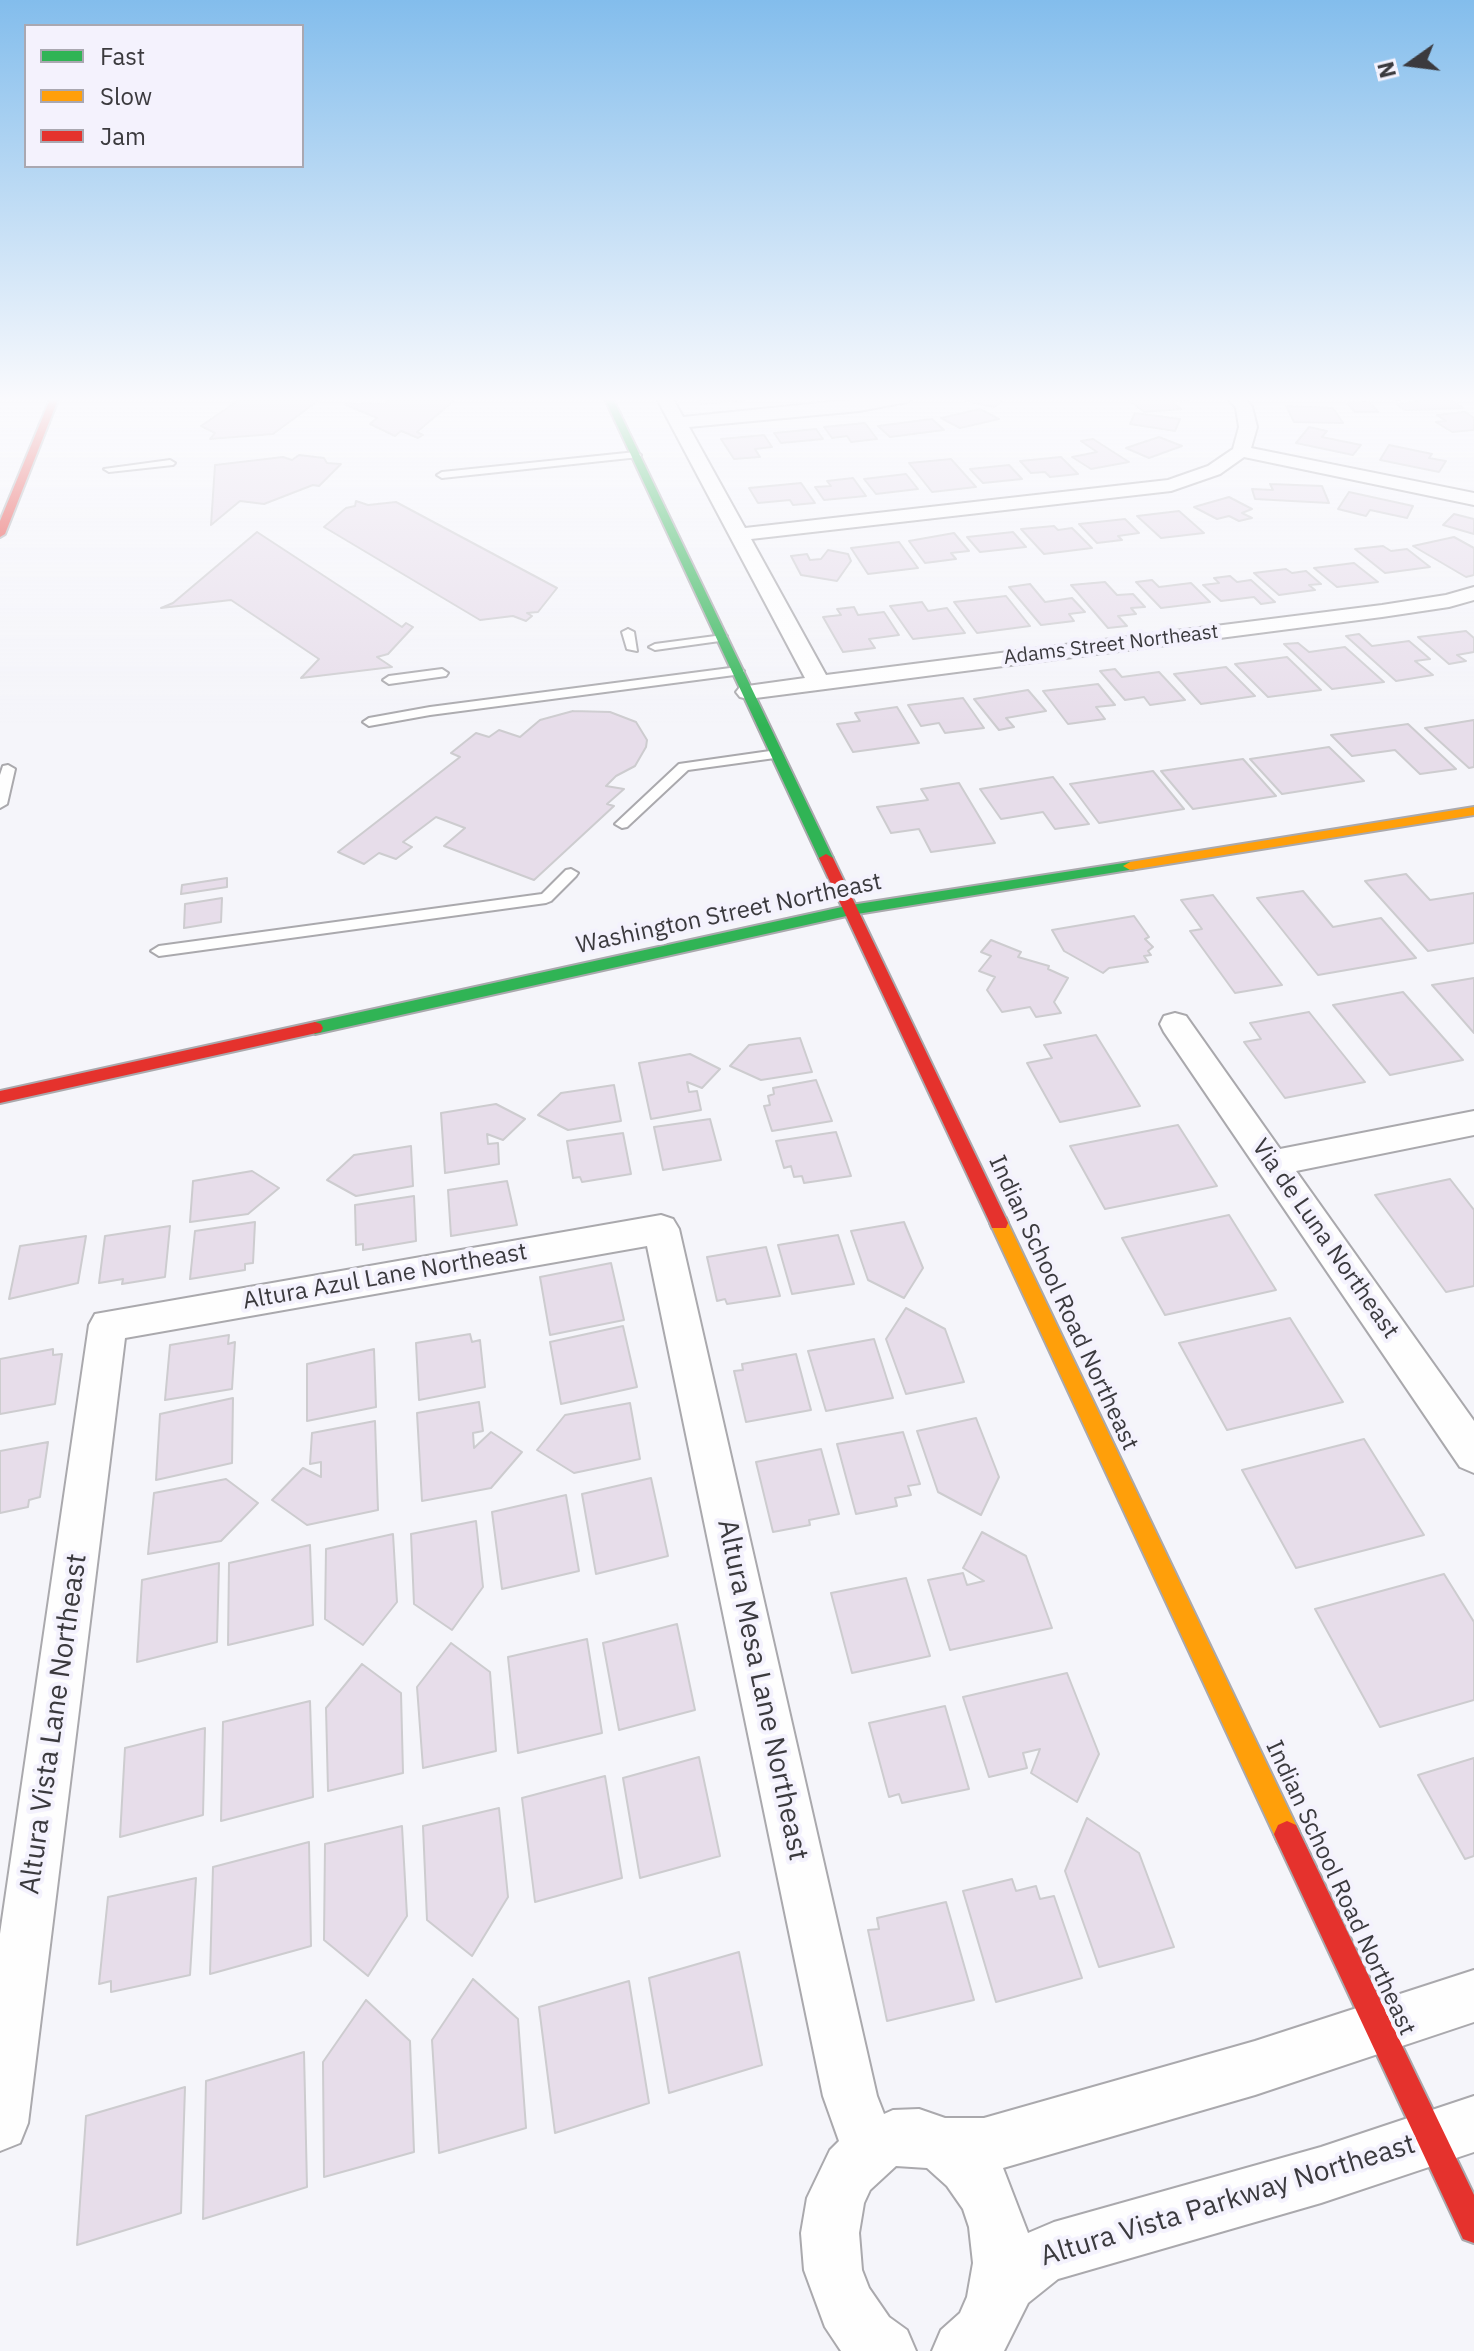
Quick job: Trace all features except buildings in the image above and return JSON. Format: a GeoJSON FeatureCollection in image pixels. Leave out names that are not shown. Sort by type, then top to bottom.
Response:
{"type":"FeatureCollection","features":[{"type":"Feature","properties":{"kind":"main road"},"geometry":{"type":"LineString","coordinates":[[0,534],[11,507]]}},
{"type":"Feature","properties":{"kind":"main road","name":"Indian School Road Northeast"},"geometry":{"type":"LineString","coordinates":[[661,507],[1379,2026],[1452,2131],[1474,2228]]}},
{"type":"Feature","properties":{"kind":"main road","name":"Washington Street Northeast"},"geometry":{"type":"LineString","coordinates":[[0,1097],[851,910],[1474,811]]}},
{"type":"Feature","properties":{"kind":"street"},"geometry":{"type":"LineString","coordinates":[[723,507],[819,683]]}},
{"type":"Feature","properties":{"kind":"street"},"geometry":{"type":"LineString","coordinates":[[738,535],[983,507]]}},
{"type":"Feature","properties":{"kind":"street","name":"Adams Street Northeast"},"geometry":{"type":"LineString","coordinates":[[743,682],[819,683],[1382,611],[1449,601],[1474,593]]}},
{"type":"Feature","properties":{"kind":"street","name":"Via de Luna Northeast"},"geometry":{"type":"LineString","coordinates":[[1175,1024],[1474,1454]]}},
{"type":"Feature","properties":{"kind":"street"},"geometry":{"type":"LineString","coordinates":[[1273,1163],[1474,1123]]}},
{"type":"Feature","properties":{"kind":"street","name":"Altura Azul Lane Northeast"},"geometry":{"type":"LineString","coordinates":[[108,1325],[661,1229]]}},
{"type":"Feature","properties":{"kind":"street","name":"Altura Mesa Lane Northeast"},"geometry":{"type":"LineString","coordinates":[[661,1229],[850,2096],[870,2149]]}},
{"type":"Feature","properties":{"kind":"street","name":"Altura Vista Lane Northeast"},"geometry":{"type":"LineString","coordinates":[[0,2123],[108,1325]]}},
{"type":"Feature","properties":{"kind":"street"},"geometry":{"type":"LineString","coordinates":[[886,2351],[868,2338],[846,2306],[832,2257],[830,2233],[836,2198],[850,2170],[870,2149],[893,2138],[919,2137],[945,2146],[984,2146],[1255,2068],[1474,1996]]}},
{"type":"Feature","properties":{"kind":"street","name":"Altura Vista Parkway Northeast"},"geometry":{"type":"LineString","coordinates":[[996,2301],[1007,2282],[1029,2262],[1054,2251],[1321,2175],[1452,2131]]}},
{"type":"Feature","properties":{"kind":"street"},"geometry":{"type":"LineString","coordinates":[[945,2146],[967,2166],[986,2193],[998,2227],[1002,2263],[996,2301],[981,2334],[962,2351]]}},
{"type":"Feature","properties":{"kind":"lane"},"geometry":{"type":"LineString","coordinates":[[628,632],[633,649]]}},
{"type":"Feature","properties":{"kind":"lane"},"geometry":{"type":"LineString","coordinates":[[655,647],[723,638]]}},
{"type":"Feature","properties":{"kind":"lane"},"geometry":{"type":"LineString","coordinates":[[389,680],[442,673]]}},
{"type":"Feature","properties":{"kind":"lane"},"geometry":{"type":"LineString","coordinates":[[369,722],[430,711],[743,682]]}},
{"type":"Feature","properties":{"kind":"lane"},"geometry":{"type":"LineString","coordinates":[[622,824],[684,767],[777,754]]}},
{"type":"Feature","properties":{"kind":"lane"},"geometry":{"type":"LineString","coordinates":[[0,804],[8,769]]}},
{"type":"Feature","properties":{"kind":"lane"},"geometry":{"type":"LineString","coordinates":[[159,951],[546,898],[571,873]]}},
{"type":"Feature","properties":{"kind":"traffic: fast"},"geometry":{"type":"LineString","coordinates":[[660,507],[826,858]]}},
{"type":"Feature","properties":{"kind":"traffic: fast"},"geometry":{"type":"LineString","coordinates":[[315,1028],[851,910],[1130,866]]}},
{"type":"Feature","properties":{"kind":"traffic: slow"},"geometry":{"type":"LineString","coordinates":[[1130,866],[1474,811]]}},
{"type":"Feature","properties":{"kind":"traffic: slow"},"geometry":{"type":"LineString","coordinates":[[999,1223],[1287,1834]]}},
{"type":"Feature","properties":{"kind":"traffic: jam"},"geometry":{"type":"LineString","coordinates":[[0,534],[11,507]]}},
{"type":"Feature","properties":{"kind":"traffic: jam"},"geometry":{"type":"LineString","coordinates":[[826,858],[999,1223]]}},
{"type":"Feature","properties":{"kind":"traffic: jam"},"geometry":{"type":"LineString","coordinates":[[0,1097],[315,1028]]}},
{"type":"Feature","properties":{"kind":"traffic: jam"},"geometry":{"type":"LineString","coordinates":[[1287,1834],[1474,2228]]}}]}
